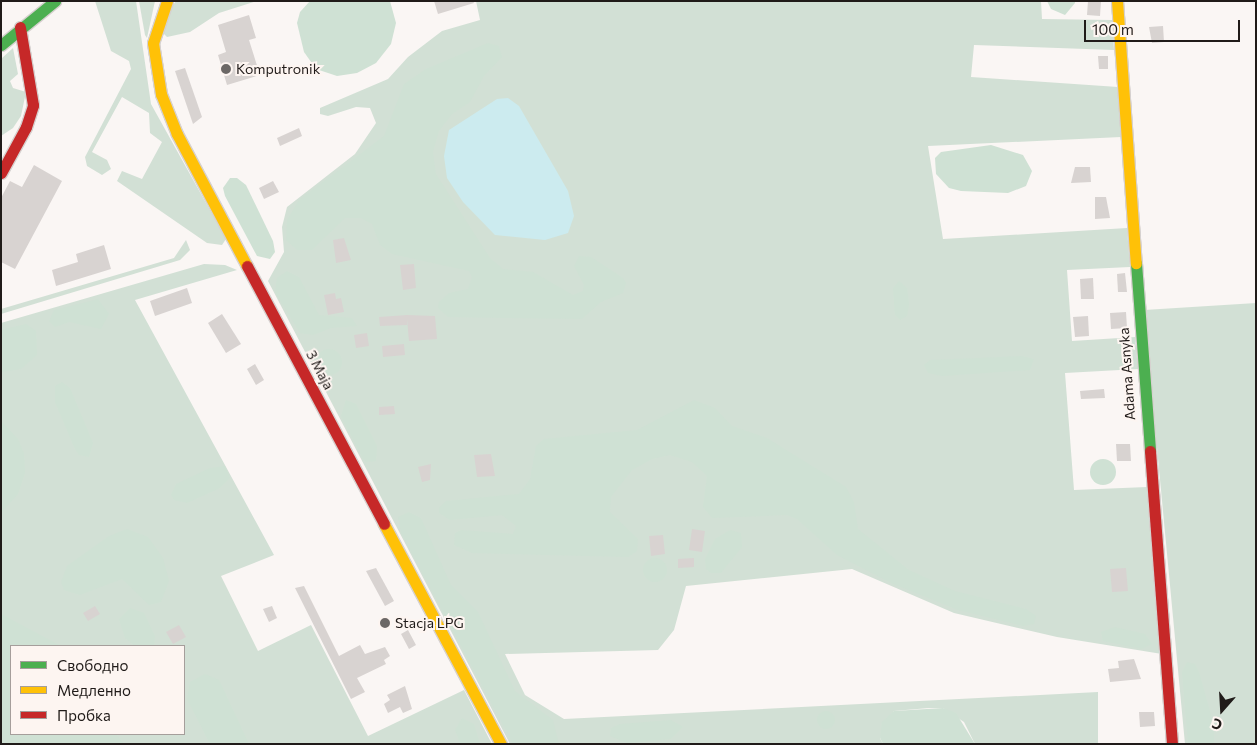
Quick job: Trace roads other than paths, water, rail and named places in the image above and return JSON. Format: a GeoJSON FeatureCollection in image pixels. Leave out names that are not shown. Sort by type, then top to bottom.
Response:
{"type":"FeatureCollection","features":[{"type":"Feature","properties":{"kind":"main road"},"geometry":{"type":"LineString","coordinates":[[1,45],[20,27],[56,1]]}},
{"type":"Feature","properties":{"kind":"main road","name":"3 Maja"},"geometry":{"type":"LineString","coordinates":[[167,1],[157,21],[153,43],[156,76],[177,134],[501,744]]}},
{"type":"Feature","properties":{"kind":"main road","name":"Adama Asnyka"},"geometry":{"type":"LineString","coordinates":[[1117,1],[1172,744]]}},
{"type":"Feature","properties":{"kind":"main road"},"geometry":{"type":"LineString","coordinates":[[1,173],[5,161],[17,144],[33,105],[20,27]]}},
{"type":"Feature","properties":{"kind":"main road"},"geometry":{"type":"LineString","coordinates":[[1,148],[17,144]]}},
{"type":"Feature","properties":{"kind":"water"},"geometry":{"type":"Polygon","coordinates":[[[508,98],[519,106],[568,191],[574,216],[568,233],[545,240],[495,235],[463,202],[447,178],[444,156],[449,130],[497,99],[508,98]]]}},
{"type":"Feature","properties":{"kind":"place","name":"Komputronik"},"geometry":{"type":"Point","coordinates":[226,69]}},
{"type":"Feature","properties":{"kind":"place","name":"Stacja LPG"},"geometry":{"type":"Point","coordinates":[385,623]}}]}
